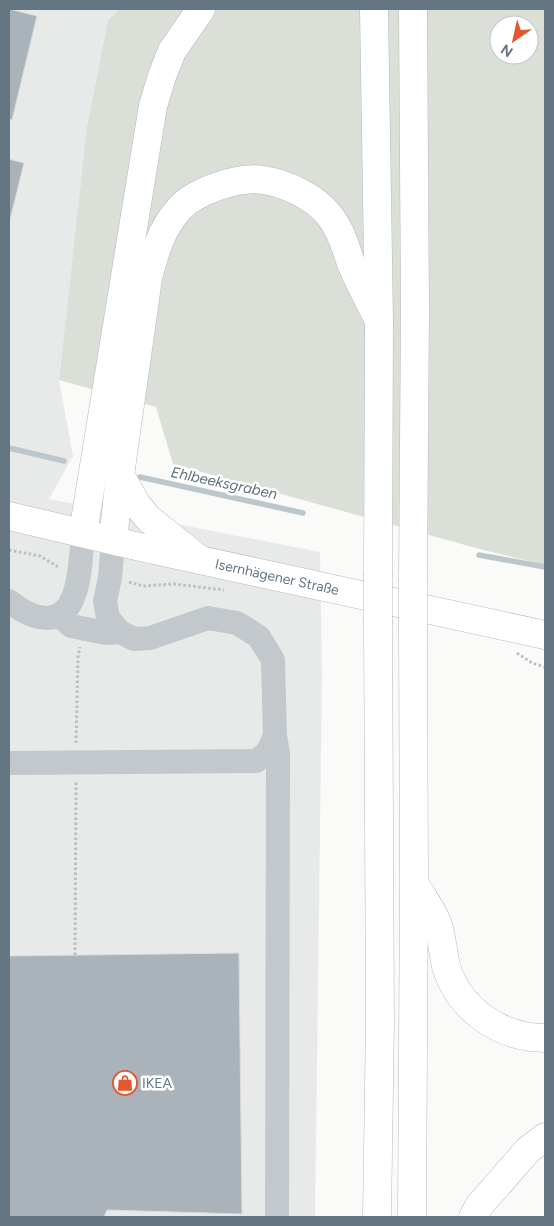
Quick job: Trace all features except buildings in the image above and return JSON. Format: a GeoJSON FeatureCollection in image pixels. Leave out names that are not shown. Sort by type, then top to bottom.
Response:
{"type":"FeatureCollection","features":[{"type":"Feature","properties":{"kind":"main road"},"geometry":{"type":"LineString","coordinates":[[83,533],[153,106],[172,51],[202,9]]}},
{"type":"Feature","properties":{"kind":"main road"},"geometry":{"type":"LineString","coordinates":[[374,9],[379,321],[380,1021],[377,1217]]}},
{"type":"Feature","properties":{"kind":"main road"},"geometry":{"type":"LineString","coordinates":[[412,1217],[415,311],[413,9]]}},
{"type":"Feature","properties":{"kind":"main road"},"geometry":{"type":"LineString","coordinates":[[113,540],[120,475],[148,278],[156,248],[166,226],[180,207],[198,194],[218,186],[238,181],[261,179],[287,186],[308,198],[328,214],[343,237],[351,264],[379,321]]}},
{"type":"Feature","properties":{"kind":"main road"},"geometry":{"type":"LineString","coordinates":[[120,475],[149,520],[200,560]]}},
{"type":"Feature","properties":{"kind":"main road","name":"Isernhägener Straße"},"geometry":{"type":"LineString","coordinates":[[9,516],[200,560],[545,635]]}},
{"type":"Feature","properties":{"kind":"main road"},"geometry":{"type":"LineString","coordinates":[[414,883],[438,924],[447,967],[456,989],[468,1005],[486,1021],[510,1033],[532,1038],[545,1038]]}},
{"type":"Feature","properties":{"kind":"main road"},"geometry":{"type":"LineString","coordinates":[[473,1217],[479,1206],[528,1150],[545,1137]]}},
{"type":"Feature","properties":{"kind":"lane"},"geometry":{"type":"LineString","coordinates":[[9,601],[20,610],[44,619],[60,615],[68,608],[74,594],[83,533]]}},
{"type":"Feature","properties":{"kind":"lane"},"geometry":{"type":"LineString","coordinates":[[113,540],[110,578],[104,602],[108,618],[120,632],[134,639],[150,638],[208,618],[237,623],[259,637],[273,660],[275,736],[278,752],[277,1217]]}},
{"type":"Feature","properties":{"kind":"lane"},"geometry":{"type":"LineString","coordinates":[[60,615],[71,626],[106,634],[120,632]]}},
{"type":"Feature","properties":{"kind":"lane"},"geometry":{"type":"LineString","coordinates":[[9,763],[256,761],[267,753],[275,736]]}},
{"type":"Feature","properties":{"kind":"shaded area"},"geometry":{"type":"Polygon","coordinates":[[[9,9],[120,9],[108,20],[87,126],[59,380],[73,456],[49,499],[320,552],[322,674],[315,1217],[9,1217],[9,9]]]}},
{"type":"Feature","properties":{"kind":"shaded area"},"geometry":{"type":"Polygon","coordinates":[[[120,9],[545,9],[545,565],[476,548],[173,464],[156,407],[59,380],[87,126],[108,20],[120,9]]]}},
{"type":"Feature","properties":{"kind":"waterway","name":"Ehlbeeksgraben"},"geometry":{"type":"LineString","coordinates":[[9,448],[64,461]]}},
{"type":"Feature","properties":{"kind":"waterway","name":"Ehlbeeksgraben"},"geometry":{"type":"LineString","coordinates":[[140,477],[303,513]]}},
{"type":"Feature","properties":{"kind":"waterway","name":"Ehlbeeksgraben"},"geometry":{"type":"LineString","coordinates":[[479,555],[545,567]]}},
{"type":"Feature","properties":{"kind":"place","name":"IKEA"},"geometry":{"type":"Point","coordinates":[125,1083]}}]}
